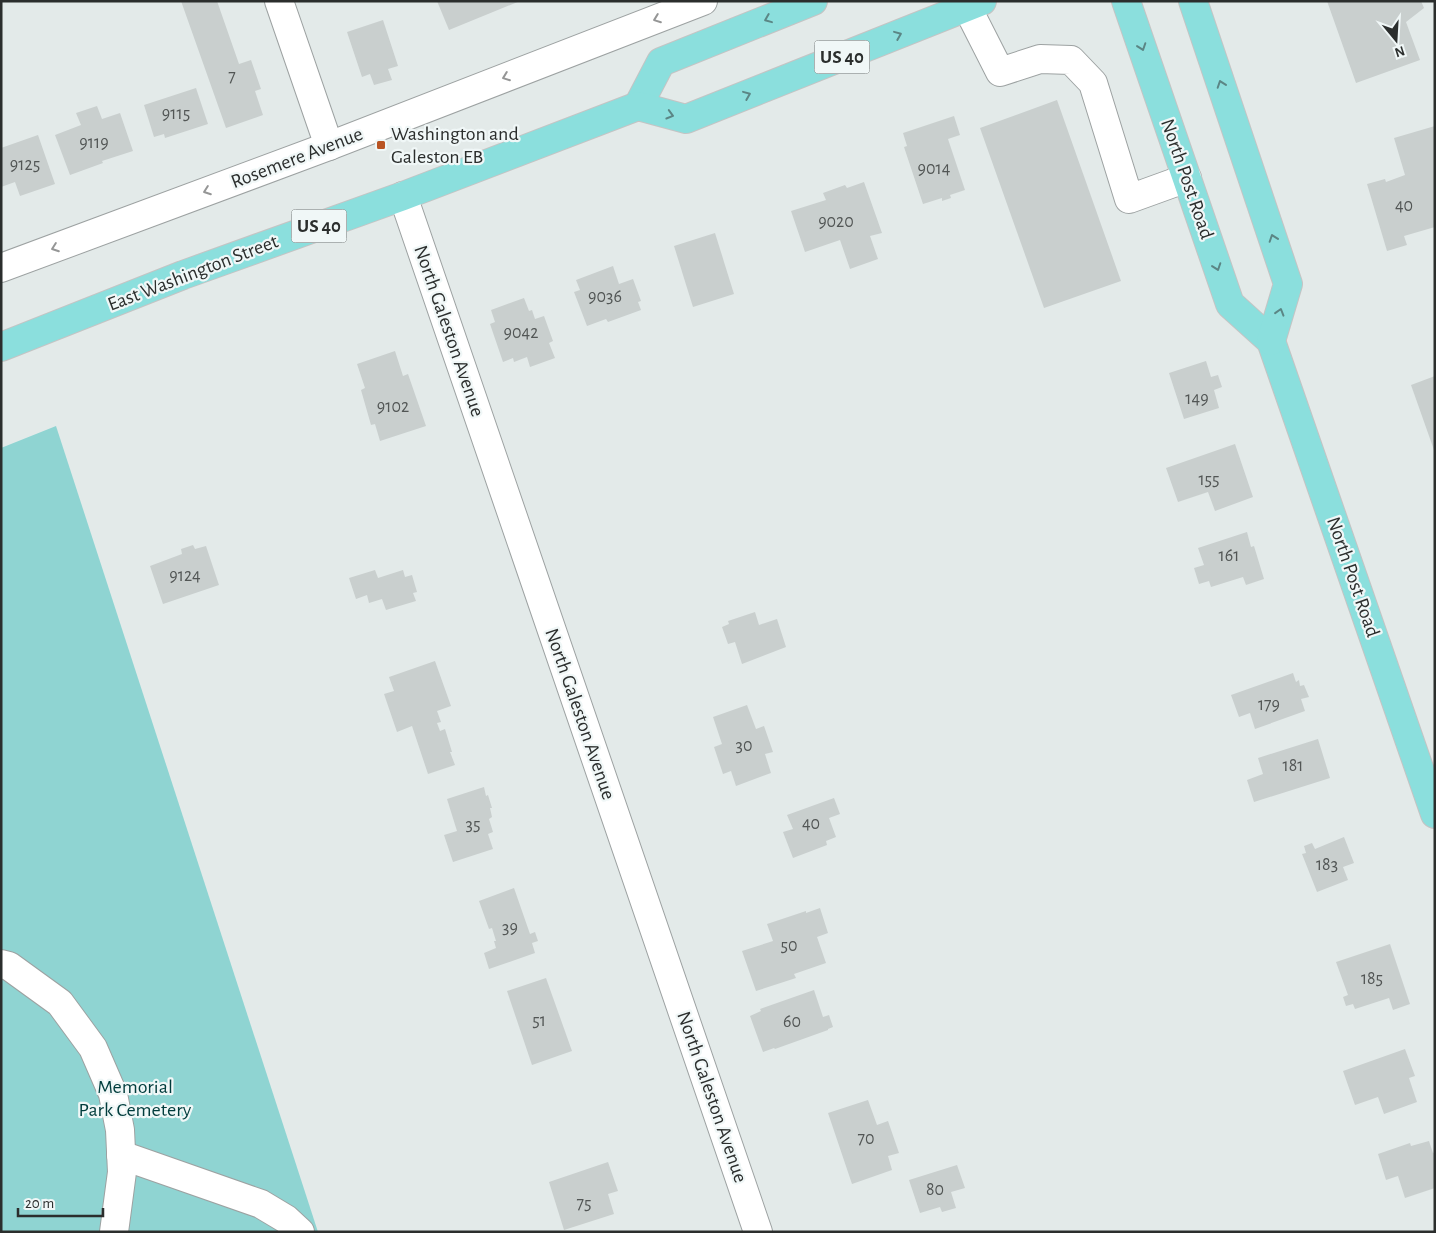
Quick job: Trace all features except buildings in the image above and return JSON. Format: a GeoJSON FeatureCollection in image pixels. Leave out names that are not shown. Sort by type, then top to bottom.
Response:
{"type":"FeatureCollection","features":[{"type":"Feature","properties":{"kind":"main road"},"geometry":{"type":"LineString","coordinates":[[638,106],[661,62],[813,1]]}},
{"type":"Feature","properties":{"kind":"main road","name":"North Post Road"},"geometry":{"type":"LineString","coordinates":[[1126,1],[1230,304],[1271,340],[1435,814]]}},
{"type":"Feature","properties":{"kind":"main road"},"geometry":{"type":"LineString","coordinates":[[1193,1],[1288,284],[1271,340]]}},
{"type":"Feature","properties":{"kind":"main road","name":"US 40"},"geometry":{"type":"LineString","coordinates":[[638,106],[686,120],[974,4]]}},
{"type":"Feature","properties":{"kind":"main road","name":"East Washington Street"},"geometry":{"type":"LineString","coordinates":[[1,347],[192,272],[403,196],[638,106]]}},
{"type":"Feature","properties":{"kind":"street"},"geometry":{"type":"LineString","coordinates":[[279,1],[329,146]]}},
{"type":"Feature","properties":{"kind":"street","name":"Rosemere Avenue"},"geometry":{"type":"LineString","coordinates":[[1,268],[329,146],[703,1]]}},
{"type":"Feature","properties":{"kind":"street"},"geometry":{"type":"LineString","coordinates":[[974,4],[1000,72],[1040,59],[1071,60],[1093,83],[1129,200],[1187,178]]}},
{"type":"Feature","properties":{"kind":"street","name":"North Galeston Avenue"},"geometry":{"type":"LineString","coordinates":[[403,196],[758,1232]]}},
{"type":"Feature","properties":{"kind":"street"},"geometry":{"type":"LineString","coordinates":[[1,964],[8,966],[60,1003],[93,1048],[113,1094],[120,1130],[122,1172],[114,1232]]}},
{"type":"Feature","properties":{"kind":"street"},"geometry":{"type":"LineString","coordinates":[[121,1155],[261,1204],[286,1219],[300,1232]]}},
{"type":"Feature","properties":{"kind":"green space","name":"Memorial Park Cemetery"},"geometry":{"type":"Polygon","coordinates":[[[56,426],[318,1232],[1,1232],[1,448],[56,426]]]}},
{"type":"Feature","properties":{"kind":"place","name":"Washington and Galeston EB"},"geometry":{"type":"Point","coordinates":[381,145]}}]}
